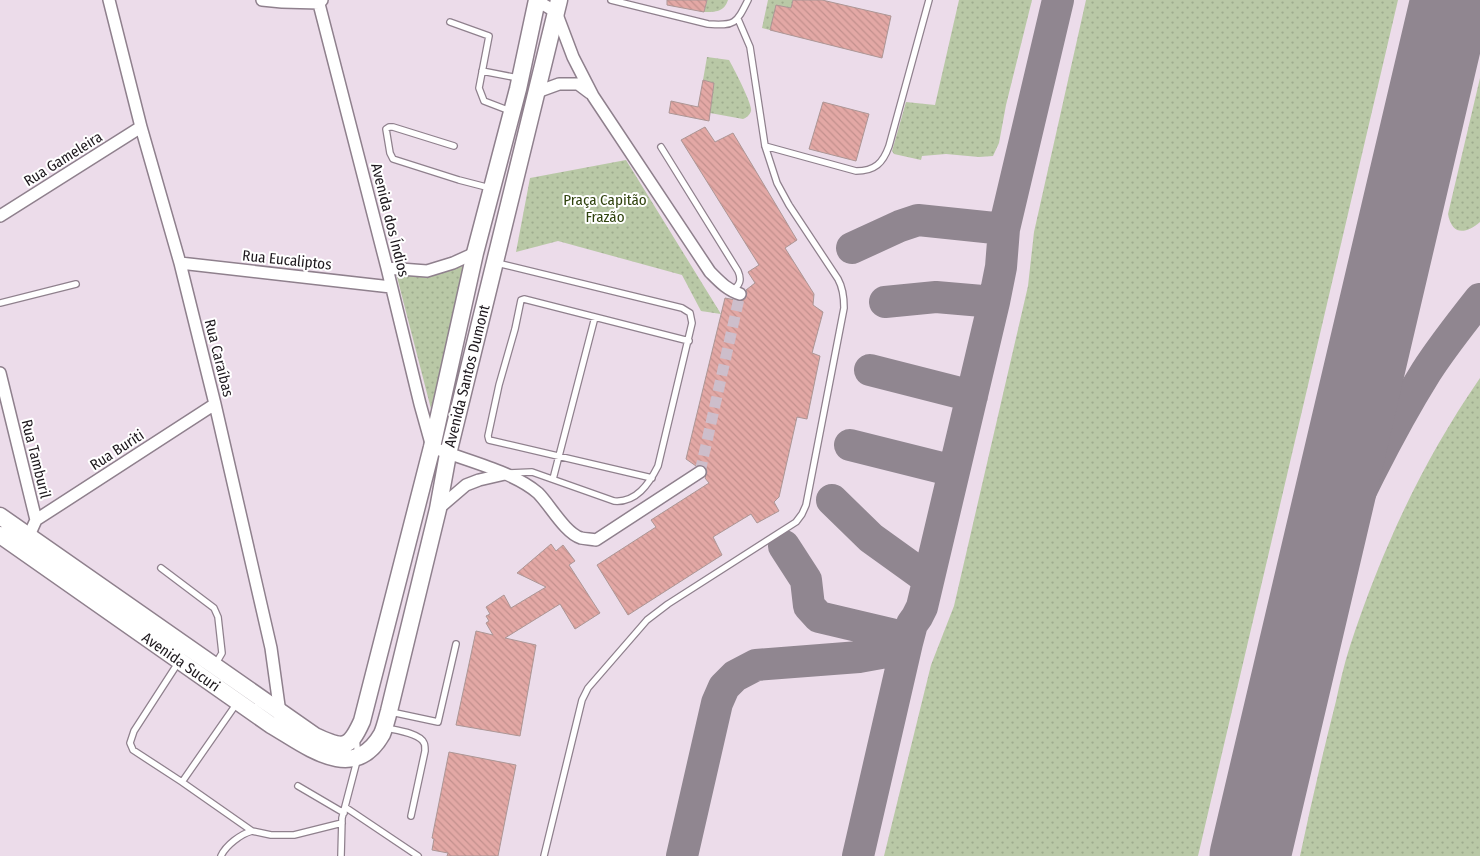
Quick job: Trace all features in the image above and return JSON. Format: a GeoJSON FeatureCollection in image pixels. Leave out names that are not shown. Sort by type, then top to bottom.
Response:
{"type":"FeatureCollection","features":[{"type":"Feature","properties":{"kind":"main road","name":"Avenida Santos Dumont"},"geometry":{"type":"LineString","coordinates":[[356,736],[362,721],[432,447],[475,253],[512,112],[537,1]]}},
{"type":"Feature","properties":{"kind":"main road","name":"Avenida Santos Dumont"},"geometry":{"type":"LineString","coordinates":[[364,753],[382,734],[389,711],[438,509],[448,454],[558,6]]}},
{"type":"Feature","properties":{"kind":"main road"},"geometry":{"type":"LineString","coordinates":[[519,83],[536,92]]}},
{"type":"Feature","properties":{"kind":"main road","name":"Avenida Sucuri"},"geometry":{"type":"LineString","coordinates":[[0,516],[25,543],[330,758],[347,760],[364,753]]}},
{"type":"Feature","properties":{"kind":"main road","name":"Avenida Sucuri"},"geometry":{"type":"LineString","coordinates":[[0,535],[25,543]]}},
{"type":"Feature","properties":{"kind":"main road"},"geometry":{"type":"LineString","coordinates":[[405,553],[426,559]]}},
{"type":"Feature","properties":{"kind":"main road","name":"Avenida Sucuri"},"geometry":{"type":"LineString","coordinates":[[184,654],[214,667],[242,695]]}},
{"type":"Feature","properties":{"kind":"main road"},"geometry":{"type":"LineString","coordinates":[[370,686],[381,692],[393,692]]}},
{"type":"Feature","properties":{"kind":"main road","name":"Avenida Sucuri"},"geometry":{"type":"LineString","coordinates":[[276,719],[331,743],[347,744],[356,736]]}},
{"type":"Feature","properties":{"kind":"street","name":"Rua Caraíbas"},"geometry":{"type":"LineString","coordinates":[[109,0],[141,127],[180,263],[215,404],[271,648],[276,719]]}},
{"type":"Feature","properties":{"kind":"street"},"geometry":{"type":"LineString","coordinates":[[262,0],[282,2],[320,1]]}},
{"type":"Feature","properties":{"kind":"street","name":"Avenida dos Índios"},"geometry":{"type":"LineString","coordinates":[[320,1],[432,447]]}},
{"type":"Feature","properties":{"kind":"street"},"geometry":{"type":"LineString","coordinates":[[537,1],[558,6],[573,57],[593,96],[710,272],[736,293]]}},
{"type":"Feature","properties":{"kind":"street"},"geometry":{"type":"LineString","coordinates":[[536,92],[560,84],[578,84],[593,96]]}},
{"type":"Feature","properties":{"kind":"street","name":"Rua Gameleira"},"geometry":{"type":"LineString","coordinates":[[0,216],[141,127]]}},
{"type":"Feature","properties":{"kind":"street"},"geometry":{"type":"LineString","coordinates":[[387,268],[427,271],[453,263],[475,253]]}},
{"type":"Feature","properties":{"kind":"street","name":"Rua Eucaliptos"},"geometry":{"type":"LineString","coordinates":[[180,263],[392,287]]}},
{"type":"Feature","properties":{"kind":"street","name":"Rua Tamburil"},"geometry":{"type":"LineString","coordinates":[[0,373],[36,520],[25,543]]}},
{"type":"Feature","properties":{"kind":"street","name":"Rua Buriti"},"geometry":{"type":"LineString","coordinates":[[36,520],[215,404]]}},
{"type":"Feature","properties":{"kind":"street"},"geometry":{"type":"LineString","coordinates":[[432,447],[505,474],[528,485],[539,494],[572,532],[580,538],[596,540],[700,472]]}},
{"type":"Feature","properties":{"kind":"street"},"geometry":{"type":"LineString","coordinates":[[438,509],[466,485],[505,474]]}},
{"type":"Feature","properties":{"kind":"lane"},"geometry":{"type":"LineString","coordinates":[[611,0],[708,24],[730,24],[738,19],[748,0]]}},
{"type":"Feature","properties":{"kind":"lane"},"geometry":{"type":"LineString","coordinates":[[765,146],[856,171],[864,171],[876,166],[884,159],[928,0]]}},
{"type":"Feature","properties":{"kind":"lane"},"geometry":{"type":"LineString","coordinates":[[544,856],[582,700],[588,688],[647,620],[668,604],[796,522],[806,505],[844,308],[844,298],[838,278],[788,205],[777,183],[765,146],[750,46],[738,19]]}},
{"type":"Feature","properties":{"kind":"lane"},"geometry":{"type":"LineString","coordinates":[[450,22],[489,36],[479,88],[484,101],[512,112]]}},
{"type":"Feature","properties":{"kind":"lane"},"geometry":{"type":"LineString","coordinates":[[482,71],[519,83]]}},
{"type":"Feature","properties":{"kind":"lane"},"geometry":{"type":"LineString","coordinates":[[454,146],[393,127],[386,129],[390,153],[393,159],[459,180],[492,188]]}},
{"type":"Feature","properties":{"kind":"lane"},"geometry":{"type":"LineString","coordinates":[[661,147],[738,270],[741,278],[736,293]]}},
{"type":"Feature","properties":{"kind":"lane"},"geometry":{"type":"LineString","coordinates":[[494,263],[682,308],[690,313],[692,322],[658,466],[652,478],[638,494],[622,502],[605,498],[532,472],[505,474]]}},
{"type":"Feature","properties":{"kind":"lane"},"geometry":{"type":"LineString","coordinates":[[0,303],[76,284]]}},
{"type":"Feature","properties":{"kind":"lane"},"geometry":{"type":"LineString","coordinates":[[652,478],[489,440],[488,436],[499,385],[522,299],[689,341]]}},
{"type":"Feature","properties":{"kind":"lane"},"geometry":{"type":"LineString","coordinates":[[553,479],[595,317]]}},
{"type":"Feature","properties":{"kind":"lane"},"geometry":{"type":"LineString","coordinates":[[161,568],[214,608],[218,617],[222,653],[214,667]]}},
{"type":"Feature","properties":{"kind":"lane"},"geometry":{"type":"LineString","coordinates":[[389,711],[438,722],[456,644]]}},
{"type":"Feature","properties":{"kind":"lane"},"geometry":{"type":"LineString","coordinates":[[184,654],[134,731],[130,743],[132,750],[252,831],[271,835],[294,835],[342,823]]}},
{"type":"Feature","properties":{"kind":"lane"},"geometry":{"type":"LineString","coordinates":[[182,782],[242,695]]}},
{"type":"Feature","properties":{"kind":"lane"},"geometry":{"type":"LineString","coordinates":[[384,728],[420,737],[425,743],[425,751],[411,816]]}},
{"type":"Feature","properties":{"kind":"lane"},"geometry":{"type":"LineString","coordinates":[[341,856],[342,823],[364,753],[356,736]]}},
{"type":"Feature","properties":{"kind":"lane"},"geometry":{"type":"LineString","coordinates":[[298,786],[345,810],[418,856]]}},
{"type":"Feature","properties":{"kind":"lane"},"geometry":{"type":"LineString","coordinates":[[221,856],[244,833],[252,831]]}},
{"type":"Feature","properties":{"kind":"green space"},"geometry":{"type":"Polygon","coordinates":[[[707,0],[728,0],[722,9],[704,12],[707,0]]]}},
{"type":"Feature","properties":{"kind":"green space"},"geometry":{"type":"Polygon","coordinates":[[[768,0],[793,0],[791,8],[777,6],[770,30],[762,28],[768,0]]]}},
{"type":"Feature","properties":{"kind":"green space"},"geometry":{"type":"Polygon","coordinates":[[[959,0],[1032,0],[1006,105],[999,143],[993,156],[979,157],[946,154],[922,156],[921,160],[894,154],[892,151],[906,102],[935,105],[959,0]]]}},
{"type":"Feature","properties":{"kind":"green space"},"geometry":{"type":"Polygon","coordinates":[[[1086,0],[1398,0],[1198,856],[884,856],[931,665],[954,606],[1028,286],[1034,232],[1086,0]]]}},
{"type":"Feature","properties":{"kind":"green space"},"geometry":{"type":"Polygon","coordinates":[[[707,57],[729,60],[751,107],[749,115],[745,118],[710,113],[714,83],[703,80],[707,57]]]}},
{"type":"Feature","properties":{"kind":"green space"},"geometry":{"type":"Polygon","coordinates":[[[1480,78],[1480,222],[1470,229],[1460,231],[1453,226],[1448,214],[1480,78]]]}},
{"type":"Feature","properties":{"kind":"green space","name":"Praça Capitão Frazão"},"geometry":{"type":"Polygon","coordinates":[[[626,160],[721,314],[701,311],[682,275],[558,241],[516,252],[530,178],[626,160]]]}},
{"type":"Feature","properties":{"kind":"green space"},"geometry":{"type":"Polygon","coordinates":[[[466,262],[431,409],[396,273],[424,277],[466,262]]]}},
{"type":"Feature","properties":{"kind":"green space"},"geometry":{"type":"Polygon","coordinates":[[[1480,378],[1480,856],[1300,856],[1344,667],[1362,610],[1405,507],[1440,442],[1480,378]]]}},
{"type":"Feature","properties":{"kind":"building"},"geometry":{"type":"Polygon","coordinates":[[[667,0],[707,0],[704,12],[667,5],[667,0]]]}},
{"type":"Feature","properties":{"kind":"building"},"geometry":{"type":"Polygon","coordinates":[[[793,0],[822,0],[891,16],[882,58],[770,30],[776,5],[791,8],[793,0]]]}},
{"type":"Feature","properties":{"kind":"building"},"geometry":{"type":"Polygon","coordinates":[[[703,80],[714,83],[709,121],[669,113],[671,101],[698,107],[703,80]]]}},
{"type":"Feature","properties":{"kind":"building"},"geometry":{"type":"Polygon","coordinates":[[[823,102],[869,114],[856,161],[809,149],[823,102]]]}},
{"type":"Feature","properties":{"kind":"building"},"geometry":{"type":"Polygon","coordinates":[[[705,127],[715,142],[733,133],[797,240],[785,248],[814,294],[813,305],[823,312],[812,353],[820,356],[807,419],[797,417],[779,497],[774,502],[779,511],[757,523],[751,514],[713,537],[722,555],[628,615],[597,565],[656,527],[651,520],[709,483],[705,478],[706,468],[700,465],[696,466],[686,459],[725,298],[741,301],[745,299],[746,290],[755,283],[748,272],[759,265],[681,140],[705,127]]]}},
{"type":"Feature","properties":{"kind":"building"},"geometry":{"type":"Polygon","coordinates":[[[551,544],[556,551],[563,545],[575,561],[569,565],[600,613],[575,629],[560,604],[505,638],[536,645],[520,736],[456,725],[476,631],[493,635],[486,623],[489,621],[486,616],[490,614],[486,607],[504,595],[511,608],[546,587],[517,573],[551,544]]]}},
{"type":"Feature","properties":{"kind":"building"},"geometry":{"type":"Polygon","coordinates":[[[449,752],[516,765],[498,856],[447,856],[448,853],[432,850],[434,839],[432,838],[449,752]]]}},
{"type":"Feature","properties":{"kind":"taxiway"},"geometry":{"type":"LineString","coordinates":[[858,856],[907,643],[912,624],[922,607],[994,302],[1001,267],[1004,229],[1058,0]]}},
{"type":"Feature","properties":{"kind":"taxiway"},"geometry":{"type":"LineString","coordinates":[[852,248],[900,226],[918,220],[1004,229]]}},
{"type":"Feature","properties":{"kind":"taxiway"},"geometry":{"type":"LineString","coordinates":[[885,302],[936,297],[994,302]]}},
{"type":"Feature","properties":{"kind":"taxiway"},"geometry":{"type":"LineString","coordinates":[[1310,599],[1394,427],[1426,372],[1480,299]]}},
{"type":"Feature","properties":{"kind":"taxiway"},"geometry":{"type":"LineString","coordinates":[[870,370],[972,396]]}},
{"type":"Feature","properties":{"kind":"taxiway"},"geometry":{"type":"LineString","coordinates":[[850,445],[954,471]]}},
{"type":"Feature","properties":{"kind":"taxiway"},"geometry":{"type":"LineString","coordinates":[[832,500],[871,538],[928,579]]}},
{"type":"Feature","properties":{"kind":"taxiway"},"geometry":{"type":"LineString","coordinates":[[784,546],[806,580],[809,606],[819,617],[908,638]]}},
{"type":"Feature","properties":{"kind":"taxiway"},"geometry":{"type":"LineString","coordinates":[[682,856],[717,703],[724,687],[735,676],[756,665],[859,657],[892,651],[907,643]]}},
{"type":"Feature","properties":{"kind":"runway"},"geometry":{"type":"LineString","coordinates":[[1250,856],[1451,0]]}},
{"type":"Feature","properties":{"kind":"tunnel"},"geometry":{"type":"LineString","coordinates":[[700,472],[740,294]]}}]}
